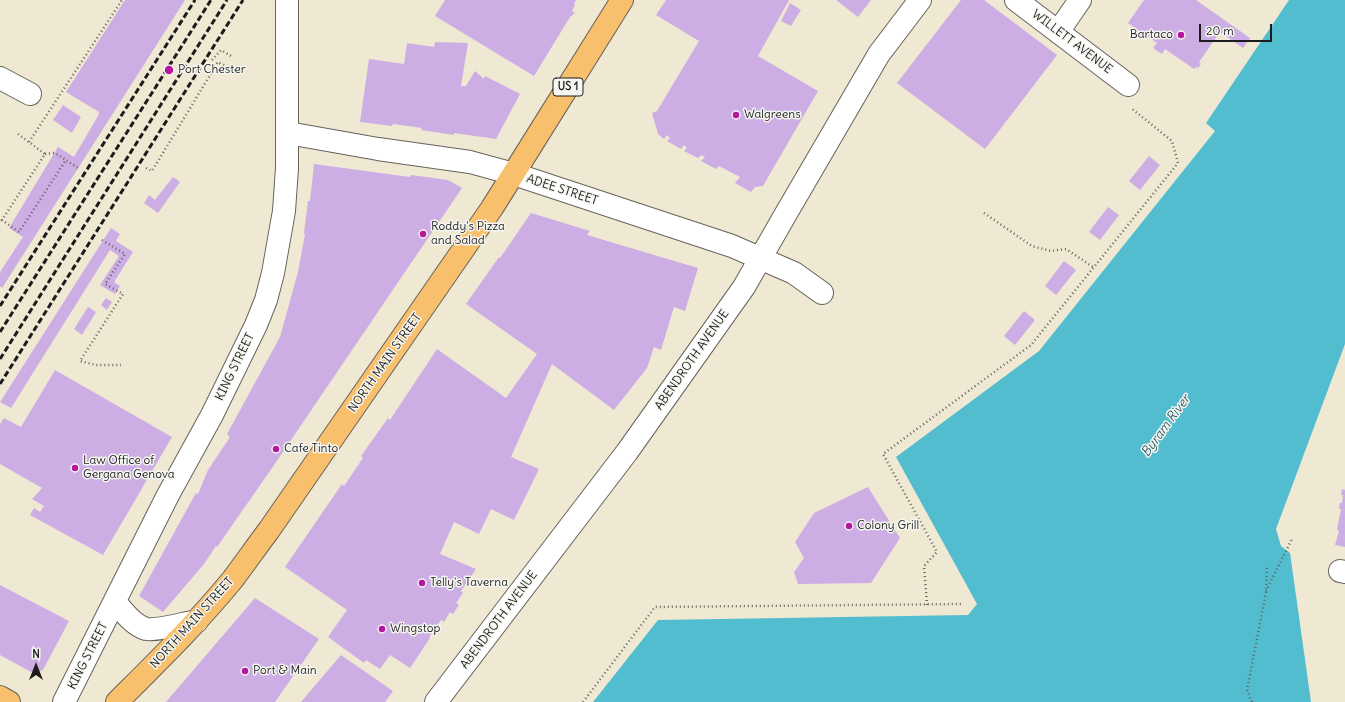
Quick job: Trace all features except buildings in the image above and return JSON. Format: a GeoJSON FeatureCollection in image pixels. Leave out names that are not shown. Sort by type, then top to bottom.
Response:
{"type":"FeatureCollection","features":[{"type":"Feature","properties":{"kind":"main road","name":"NORTH MAIN STREET"},"geometry":{"type":"LineString","coordinates":[[117,702],[197,621],[233,579],[269,530],[454,264],[514,174],[622,0]]}},
{"type":"Feature","properties":{"kind":"main road"},"geometry":{"type":"LineString","coordinates":[[0,697],[9,702]]}},
{"type":"Feature","properties":{"kind":"street","name":"KING STREET"},"geometry":{"type":"LineString","coordinates":[[64,702],[168,495],[212,415],[261,312],[273,273],[284,211],[288,133],[287,0]]}},
{"type":"Feature","properties":{"kind":"street","name":"ABENDROTH AVENUE"},"geometry":{"type":"LineString","coordinates":[[436,702],[627,452],[744,287],[879,54],[920,0]]}},
{"type":"Feature","properties":{"kind":"street","name":"WILLETT AVENUE"},"geometry":{"type":"LineString","coordinates":[[1016,0],[1128,85]]}},
{"type":"Feature","properties":{"kind":"street"},"geometry":{"type":"LineString","coordinates":[[1058,32],[1080,0]]}},
{"type":"Feature","properties":{"kind":"street"},"geometry":{"type":"LineString","coordinates":[[0,78],[30,94]]}},
{"type":"Feature","properties":{"kind":"street","name":"ADEE STREET"},"geometry":{"type":"LineString","coordinates":[[288,133],[378,149],[470,162],[514,174],[732,246],[794,273],[822,293]]}},
{"type":"Feature","properties":{"kind":"street"},"geometry":{"type":"LineString","coordinates":[[115,602],[128,617],[146,628],[154,629],[197,621]]}},
{"type":"Feature","properties":{"kind":"path"},"geometry":{"type":"LineString","coordinates":[[29,142],[88,55],[122,0]]}},
{"type":"Feature","properties":{"kind":"path"},"geometry":{"type":"LineString","coordinates":[[212,60],[221,50],[233,57]]}},
{"type":"Feature","properties":{"kind":"path"},"geometry":{"type":"LineString","coordinates":[[146,168],[152,171],[218,62],[228,67]]}},
{"type":"Feature","properties":{"kind":"path"},"geometry":{"type":"LineString","coordinates":[[927,605],[924,566],[937,552],[883,454],[1031,345],[1178,163],[1172,141],[1129,107]]}},
{"type":"Feature","properties":{"kind":"path"},"geometry":{"type":"LineString","coordinates":[[18,134],[45,154],[55,153],[78,168]]}},
{"type":"Feature","properties":{"kind":"path"},"geometry":{"type":"LineString","coordinates":[[45,154],[1,221],[20,232],[66,160]]}},
{"type":"Feature","properties":{"kind":"path"},"geometry":{"type":"LineString","coordinates":[[984,214],[1032,246],[1051,251],[1066,249],[1093,267]]}},
{"type":"Feature","properties":{"kind":"path"},"geometry":{"type":"LineString","coordinates":[[102,240],[125,254],[106,284],[122,294],[80,361],[96,365],[121,365]]}},
{"type":"Feature","properties":{"kind":"path"},"geometry":{"type":"LineString","coordinates":[[1266,592],[1292,539]]}},
{"type":"Feature","properties":{"kind":"path"},"geometry":{"type":"LineString","coordinates":[[1252,702],[1247,690],[1266,592],[1267,565]]}},
{"type":"Feature","properties":{"kind":"path"},"geometry":{"type":"LineString","coordinates":[[583,702],[655,607],[961,604]]}},
{"type":"Feature","properties":{"kind":"water","name":"Byram River"},"geometry":{"type":"Polygon","coordinates":[[[1289,0],[1345,0],[1345,344],[1276,529],[1281,546],[1290,553],[1311,702],[593,702],[658,620],[968,615],[977,604],[896,457],[1039,351],[1215,131],[1206,123],[1289,0]]]}},
{"type":"Feature","properties":{"kind":"railway"},"geometry":{"type":"LineString","coordinates":[[0,306],[195,0]]}},
{"type":"Feature","properties":{"kind":"railway"},"geometry":{"type":"LineString","coordinates":[[0,332],[211,0]]}},
{"type":"Feature","properties":{"kind":"railway"},"geometry":{"type":"LineString","coordinates":[[0,359],[227,0]]}},
{"type":"Feature","properties":{"kind":"railway"},"geometry":{"type":"LineString","coordinates":[[0,384],[243,0]]}},
{"type":"Feature","properties":{"kind":"place","name":"Bartaco"},"geometry":{"type":"Point","coordinates":[1181,35]}},
{"type":"Feature","properties":{"kind":"place","name":"Port Chester"},"geometry":{"type":"Point","coordinates":[169,70]}},
{"type":"Feature","properties":{"kind":"place","name":"Walgreens"},"geometry":{"type":"Point","coordinates":[736,115]}},
{"type":"Feature","properties":{"kind":"place","name":"Roddy's Pizza and Salad"},"geometry":{"type":"Point","coordinates":[423,234]}},
{"type":"Feature","properties":{"kind":"place","name":"Cafe Tinto"},"geometry":{"type":"Point","coordinates":[276,449]}},
{"type":"Feature","properties":{"kind":"place","name":"Law Office of Gergana Genova"},"geometry":{"type":"Point","coordinates":[75,468]}},
{"type":"Feature","properties":{"kind":"place","name":"Colony Grill"},"geometry":{"type":"Point","coordinates":[849,526]}},
{"type":"Feature","properties":{"kind":"place","name":"Telly's Taverna"},"geometry":{"type":"Point","coordinates":[422,583]}},
{"type":"Feature","properties":{"kind":"place","name":"Wingstop"},"geometry":{"type":"Point","coordinates":[382,629]}},
{"type":"Feature","properties":{"kind":"place","name":"Port & Main"},"geometry":{"type":"Point","coordinates":[245,671]}}]}
